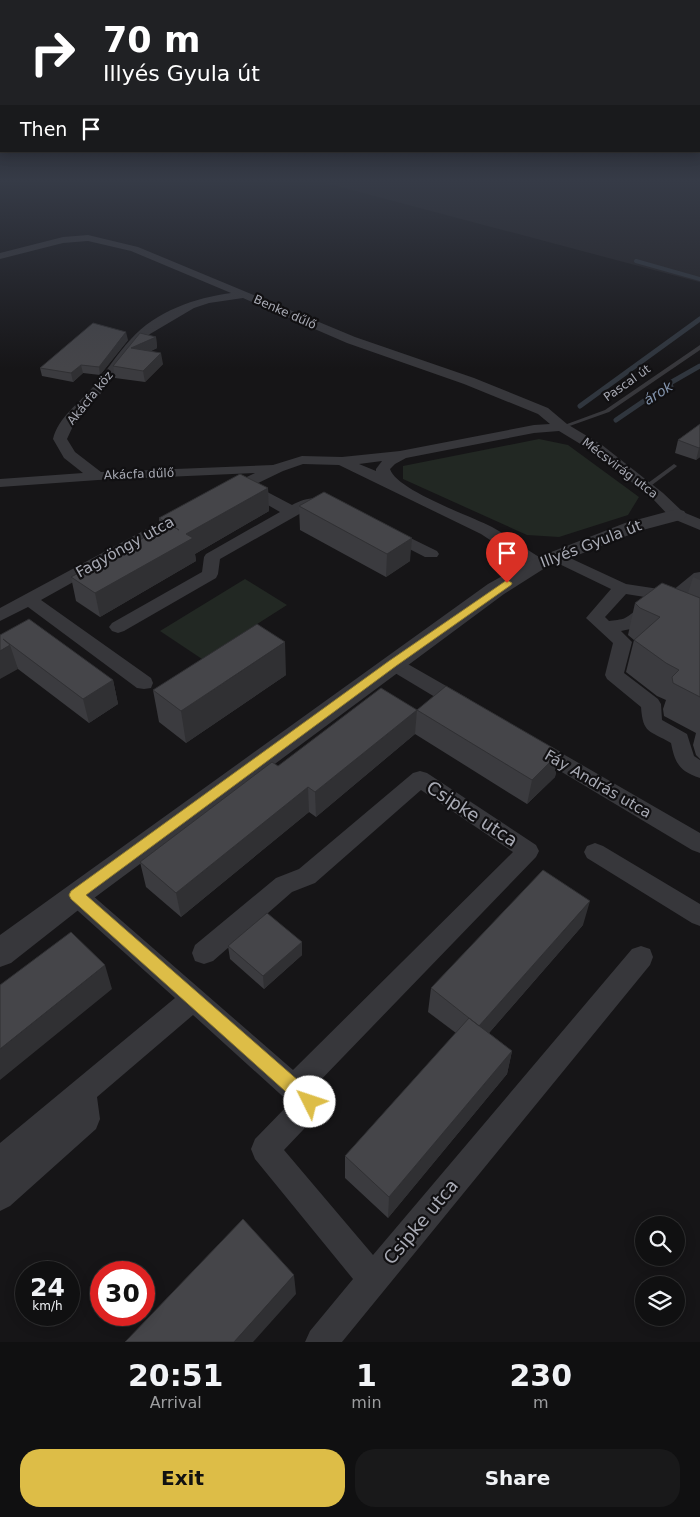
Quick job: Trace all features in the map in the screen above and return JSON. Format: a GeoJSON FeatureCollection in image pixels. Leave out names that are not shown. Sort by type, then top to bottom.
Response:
{"type":"FeatureCollection","features":[{"type":"Feature","properties":{"kind":"street","name":"Benke dűlő"},"geometry":{"type":"LineString","coordinates":[[0,256],[45,244]]}},
{"type":"Feature","properties":{"kind":"street","name":"Benke dűlő"},"geometry":{"type":"LineString","coordinates":[[112,244],[134,249],[351,340],[469,381],[543,411],[562,427]]}},
{"type":"Feature","properties":{"kind":"street","name":"Akácfa köz"},"geometry":{"type":"LineString","coordinates":[[98,476],[79,463],[66,450],[60,440],[60,436],[72,419],[102,385],[136,340],[150,328],[186,306],[203,300],[245,294]]}},
{"type":"Feature","properties":{"kind":"street"},"geometry":{"type":"LineString","coordinates":[[212,499],[278,468],[302,460],[340,462],[402,455],[534,429],[562,427]]}},
{"type":"Feature","properties":{"kind":"street","name":"Mécsvirág utca"},"geometry":{"type":"LineString","coordinates":[[562,427],[597,448],[646,487],[677,515],[700,525]]}},
{"type":"Feature","properties":{"kind":"street"},"geometry":{"type":"LineString","coordinates":[[392,484],[384,476],[382,469],[390,461],[402,455]]}},
{"type":"Feature","properties":{"kind":"street"},"geometry":{"type":"LineString","coordinates":[[340,462],[392,484],[404,492],[548,561],[622,588],[684,600],[700,577]]}},
{"type":"Feature","properties":{"kind":"street","name":"Akácfa dűlő"},"geometry":{"type":"LineString","coordinates":[[0,483],[98,476],[278,468]]}},
{"type":"Feature","properties":{"kind":"street"},"geometry":{"type":"LineString","coordinates":[[242,484],[292,512]]}},
{"type":"Feature","properties":{"kind":"street"},"geometry":{"type":"LineString","coordinates":[[118,628],[210,574],[212,557],[308,503],[330,503],[339,507]]}},
{"type":"Feature","properties":{"kind":"street","name":"Fagyöngy utca"},"geometry":{"type":"LineString","coordinates":[[0,615],[194,509]]}},
{"type":"Feature","properties":{"kind":"street","name":"Illyés Gyula út"},"geometry":{"type":"LineString","coordinates":[[0,953],[392,663],[496,589],[548,561],[632,526],[677,515]]}},
{"type":"Feature","properties":{"kind":"street"},"geometry":{"type":"LineString","coordinates":[[372,524],[431,554]]}},
{"type":"Feature","properties":{"kind":"street"},"geometry":{"type":"LineString","coordinates":[[622,588],[595,618],[624,642],[614,675],[651,704],[652,723],[680,739],[685,760],[700,770]]}},
{"type":"Feature","properties":{"kind":"street"},"geometry":{"type":"LineString","coordinates":[[29,600],[144,683]]}},
{"type":"Feature","properties":{"kind":"street"},"geometry":{"type":"LineString","coordinates":[[606,628],[629,624],[650,607],[659,607],[676,614]]}},
{"type":"Feature","properties":{"kind":"street"},"geometry":{"type":"LineString","coordinates":[[392,663],[475,712]]}},
{"type":"Feature","properties":{"kind":"street","name":"Fáy András utca"},"geometry":{"type":"LineString","coordinates":[[516,736],[700,844]]}},
{"type":"Feature","properties":{"kind":"street","name":"Csipke utca"},"geometry":{"type":"LineString","coordinates":[[204,953],[284,885],[307,876],[420,779],[528,851],[294,1088]]}},
{"type":"Feature","properties":{"kind":"street"},"geometry":{"type":"LineString","coordinates":[[595,852],[700,916]]}},
{"type":"Feature","properties":{"kind":"street","name":"Csipke utca"},"geometry":{"type":"LineString","coordinates":[[76,895],[310,1102],[265,1149],[373,1280]]}},
{"type":"Feature","properties":{"kind":"street","name":"Csipke utca"},"geometry":{"type":"LineString","coordinates":[[321,1342],[641,957]]}},
{"type":"Feature","properties":{"kind":"street"},"geometry":{"type":"LineString","coordinates":[[0,1162],[193,999]]}},
{"type":"Feature","properties":{"kind":"street"},"geometry":{"type":"LineString","coordinates":[[0,1196],[86,1119],[83,1092]]}},
{"type":"Feature","properties":{"kind":"lane","name":"Pascal út"},"geometry":{"type":"LineString","coordinates":[[562,427],[607,411],[700,346]]}},
{"type":"Feature","properties":{"kind":"lane"},"geometry":{"type":"LineString","coordinates":[[646,487],[674,466]]}},
{"type":"Feature","properties":{"kind":"shaded area"},"geometry":{"type":"Polygon","coordinates":[[[554,244],[700,244],[699,282],[554,244]]]}},
{"type":"Feature","properties":{"kind":"shaded area"},"geometry":{"type":"Polygon","coordinates":[[[539,439],[568,445],[639,497],[628,515],[559,537],[527,535],[403,479],[403,466],[539,439]]]}},
{"type":"Feature","properties":{"kind":"shaded area"},"geometry":{"type":"Polygon","coordinates":[[[245,579],[287,605],[202,659],[160,631],[245,579]]]}},
{"type":"Feature","properties":{"kind":"building"},"geometry":{"type":"Polygon","coordinates":[[[93,323],[126,332],[99,367],[81,365],[71,373],[40,368],[93,323]]]}},
{"type":"Feature","properties":{"kind":"building"},"geometry":{"type":"Polygon","coordinates":[[[140,333],[156,337],[131,348],[161,353],[143,371],[113,366],[140,333]]]}},
{"type":"Feature","properties":{"kind":"building"},"geometry":{"type":"Polygon","coordinates":[[[700,424],[699,448],[678,440],[700,424]]]}},
{"type":"Feature","properties":{"kind":"building"},"geometry":{"type":"Polygon","coordinates":[[[240,474],[268,488],[186,534],[193,538],[95,593],[71,577],[169,524],[159,518],[240,474]]]}},
{"type":"Feature","properties":{"kind":"building"},"geometry":{"type":"Polygon","coordinates":[[[324,492],[412,538],[387,554],[299,506],[324,492]]]}},
{"type":"Feature","properties":{"kind":"building"},"geometry":{"type":"Polygon","coordinates":[[[662,583],[700,598],[700,697],[673,683],[672,677],[679,670],[634,640],[660,617],[640,608],[635,603],[662,583]]]}},
{"type":"Feature","properties":{"kind":"building"},"geometry":{"type":"Polygon","coordinates":[[[29,619],[113,680],[83,699],[3,639],[10,645],[0,651],[0,635],[29,619]]]}},
{"type":"Feature","properties":{"kind":"building"},"geometry":{"type":"Polygon","coordinates":[[[257,624],[285,642],[181,711],[153,690],[257,624]]]}},
{"type":"Feature","properties":{"kind":"building"},"geometry":{"type":"Polygon","coordinates":[[[446,686],[560,752],[532,780],[417,710],[446,686]]]}},
{"type":"Feature","properties":{"kind":"building"},"geometry":{"type":"Polygon","coordinates":[[[381,688],[417,710],[315,792],[308,787],[176,893],[140,862],[272,762],[278,766],[381,688]]]}},
{"type":"Feature","properties":{"kind":"building"},"geometry":{"type":"Polygon","coordinates":[[[543,870],[590,901],[479,1026],[431,988],[543,870]]]}},
{"type":"Feature","properties":{"kind":"building"},"geometry":{"type":"Polygon","coordinates":[[[267,913],[302,942],[263,976],[228,946],[267,913]]]}},
{"type":"Feature","properties":{"kind":"building"},"geometry":{"type":"Polygon","coordinates":[[[71,932],[105,965],[0,1049],[0,985],[71,932]]]}},
{"type":"Feature","properties":{"kind":"building"},"geometry":{"type":"Polygon","coordinates":[[[469,1018],[512,1051],[389,1197],[345,1156],[469,1018]]]}},
{"type":"Feature","properties":{"kind":"building"},"geometry":{"type":"Polygon","coordinates":[[[243,1219],[294,1275],[234,1342],[125,1342],[140,1326],[155,1326],[155,1311],[243,1219]]]}},
{"type":"Feature","properties":{"kind":"waterway"},"geometry":{"type":"LineString","coordinates":[[636,261],[700,279]]}},
{"type":"Feature","properties":{"kind":"waterway"},"geometry":{"type":"LineString","coordinates":[[580,406],[700,319]]}},
{"type":"Feature","properties":{"kind":"waterway","name":"árok"},"geometry":{"type":"LineString","coordinates":[[616,420],[660,390],[667,390],[671,387],[670,383],[700,366]]}},
{"type":"Feature","properties":{"kind":"route"},"geometry":{"type":"LineString","coordinates":[[310,1102],[76,895],[392,663],[507,583]]}}]}
